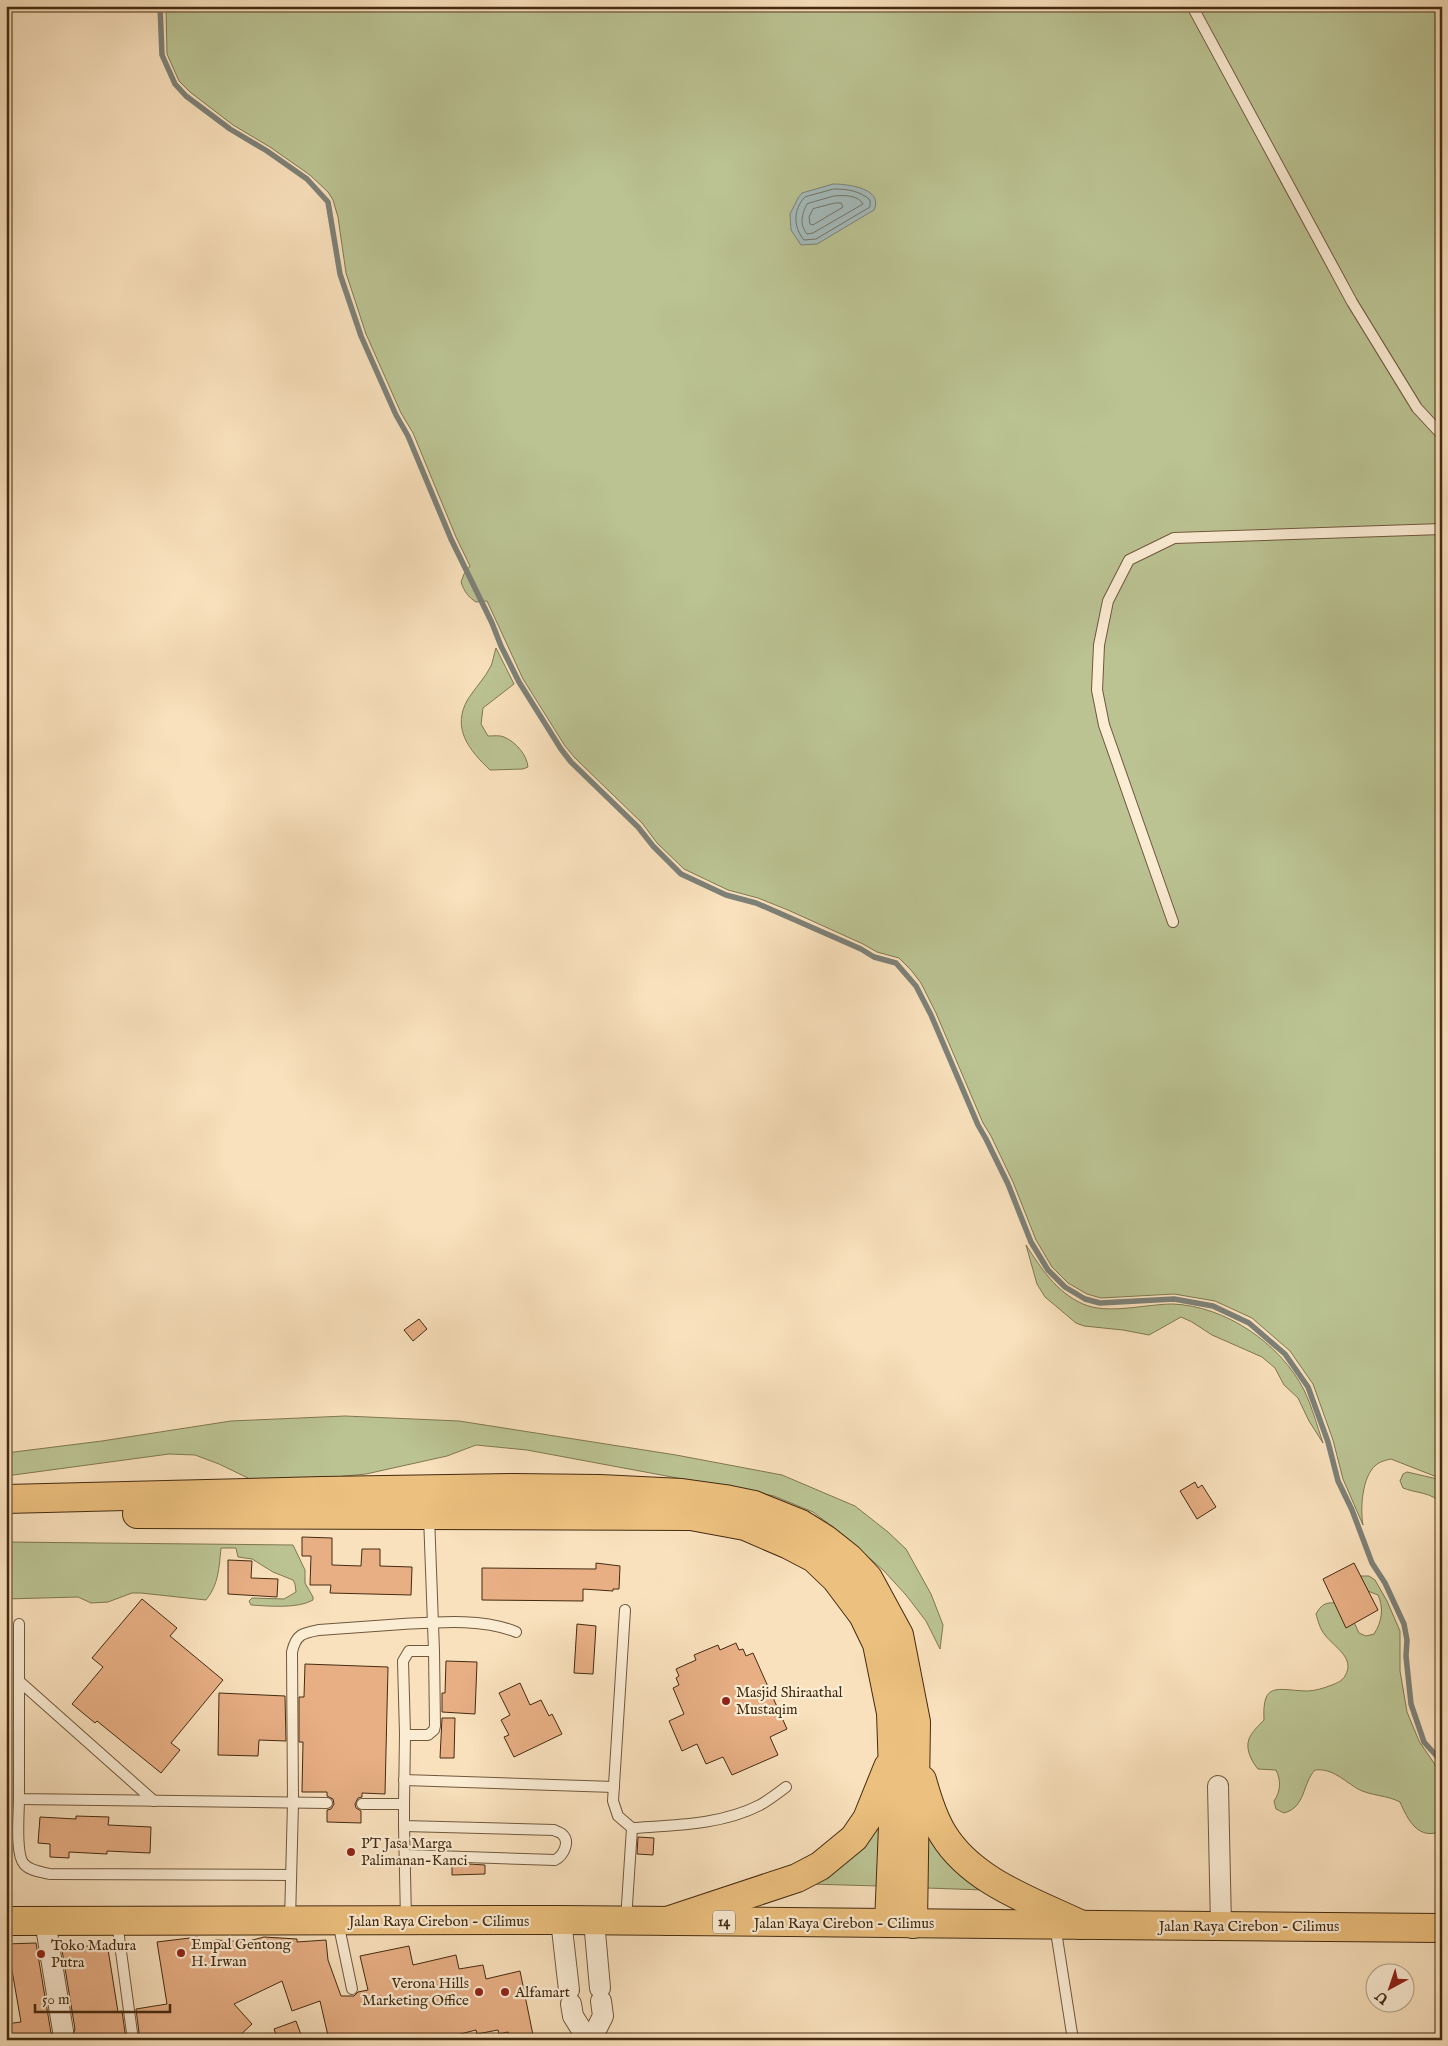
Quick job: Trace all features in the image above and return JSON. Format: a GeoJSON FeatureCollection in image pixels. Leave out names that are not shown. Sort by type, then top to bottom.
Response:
{"type":"FeatureCollection","features":[{"type":"Feature","properties":{"kind":"highway"},"geometry":{"type":"LineString","coordinates":[[6,1499],[514,1488],[600,1489],[682,1493],[754,1505],[801,1524],[825,1539],[849,1558],[868,1578],[898,1635],[916,1722],[903,1757],[854,1838],[826,1862],[798,1878],[667,1922]]}},
{"type":"Feature","properties":{"kind":"highway"},"geometry":{"type":"LineString","coordinates":[[6,1512],[229,1515],[691,1516],[745,1526],[790,1545],[814,1558],[836,1579],[862,1615],[877,1644],[891,1714],[903,1757],[925,1793],[943,1834],[955,1850],[984,1876],[1014,1893],[1082,1925]]}},
{"type":"Feature","properties":{"kind":"highway"},"geometry":{"type":"LineString","coordinates":[[901,1923],[903,1757]]}},
{"type":"Feature","properties":{"kind":"highway","name":"Jalan Raya Cirebon - Cilimus"},"geometry":{"type":"LineString","coordinates":[[6,1921],[561,1920],[1442,1928]]}},
{"type":"Feature","properties":{"kind":"street"},"geometry":{"type":"LineString","coordinates":[[1218,1786],[1221,1926]]}},
{"type":"Feature","properties":{"kind":"street"},"geometry":{"type":"LineString","coordinates":[[561,1920],[572,2016],[589,2040],[603,2016],[594,1921]]}},
{"type":"Feature","properties":{"kind":"street"},"geometry":{"type":"LineString","coordinates":[[45,1921],[63,2031]]}},
{"type":"Feature","properties":{"kind":"lane"},"geometry":{"type":"LineString","coordinates":[[1192,6],[1352,302],[1417,408],[1442,435]]}},
{"type":"Feature","properties":{"kind":"lane"},"geometry":{"type":"LineString","coordinates":[[1173,922],[1104,725],[1097,690],[1099,645],[1108,601],[1129,560],[1174,538],[1442,529]]}},
{"type":"Feature","properties":{"kind":"lane"},"geometry":{"type":"LineString","coordinates":[[404,1734],[410,1736],[428,1735],[434,1730],[434,1651],[428,1514]]}},
{"type":"Feature","properties":{"kind":"lane"},"geometry":{"type":"LineString","coordinates":[[625,1610],[614,1787],[614,1801],[618,1816],[632,1828],[714,1820],[739,1814],[762,1804],[786,1787]]}},
{"type":"Feature","properties":{"kind":"lane"},"geometry":{"type":"LineString","coordinates":[[290,1920],[293,1803],[292,1652],[295,1640],[304,1633],[319,1630],[460,1622],[504,1627],[516,1632]]}},
{"type":"Feature","properties":{"kind":"lane"},"geometry":{"type":"LineString","coordinates":[[19,1624],[20,1855],[24,1864],[39,1872],[50,1874],[291,1875]]}},
{"type":"Feature","properties":{"kind":"lane"},"geometry":{"type":"LineString","coordinates":[[406,1920],[403,1661],[404,1656],[409,1651],[434,1651]]}},
{"type":"Feature","properties":{"kind":"lane"},"geometry":{"type":"LineString","coordinates":[[19,1682],[154,1801]]}},
{"type":"Feature","properties":{"kind":"lane"},"geometry":{"type":"LineString","coordinates":[[404,1780],[614,1787]]}},
{"type":"Feature","properties":{"kind":"lane"},"geometry":{"type":"LineString","coordinates":[[19,1799],[327,1803]]}},
{"type":"Feature","properties":{"kind":"lane"},"geometry":{"type":"LineString","coordinates":[[362,1804],[404,1804]]}},
{"type":"Feature","properties":{"kind":"lane"},"geometry":{"type":"LineString","coordinates":[[404,1826],[554,1830],[562,1834],[565,1839],[565,1848],[559,1858],[555,1860],[405,1855]]}},
{"type":"Feature","properties":{"kind":"lane"},"geometry":{"type":"LineString","coordinates":[[626,1921],[632,1828]]}},
{"type":"Feature","properties":{"kind":"lane"},"geometry":{"type":"LineString","coordinates":[[116,1921],[134,2040]]}},
{"type":"Feature","properties":{"kind":"lane"},"geometry":{"type":"LineString","coordinates":[[338,1921],[352,1989]]}},
{"type":"Feature","properties":{"kind":"lane"},"geometry":{"type":"LineString","coordinates":[[1055,1925],[1073,2040]]}},
{"type":"Feature","properties":{"kind":"green space"},"geometry":{"type":"Polygon","coordinates":[[[166,6],[1442,6],[1442,1479],[1391,1459],[1379,1463],[1371,1470],[1365,1485],[1362,1502],[1363,1525],[1343,1479],[1333,1440],[1313,1384],[1290,1351],[1252,1318],[1215,1301],[1174,1294],[1101,1298],[1087,1294],[1068,1283],[1052,1267],[1036,1240],[1013,1182],[983,1123],[936,1013],[921,983],[911,970],[899,958],[877,952],[788,910],[758,898],[728,890],[684,869],[657,843],[642,823],[575,758],[565,746],[523,679],[487,601],[476,602],[469,596],[462,585],[461,582],[464,574],[470,566],[413,433],[401,413],[366,334],[346,273],[338,217],[333,200],[328,192],[310,175],[270,147],[233,125],[190,92],[179,81],[167,54],[166,6]]]}},
{"type":"Feature","properties":{"kind":"green space"},"geometry":{"type":"Polygon","coordinates":[[[496,648],[514,684],[483,708],[481,724],[488,736],[502,736],[517,746],[527,762],[528,767],[523,769],[490,770],[475,755],[462,729],[463,710],[468,699],[491,666],[496,648]]]}},
{"type":"Feature","properties":{"kind":"green space"},"geometry":{"type":"Polygon","coordinates":[[[1026,1245],[1050,1279],[1065,1293],[1083,1304],[1104,1309],[1162,1304],[1193,1306],[1231,1320],[1249,1330],[1281,1357],[1294,1373],[1307,1396],[1323,1443],[1309,1421],[1298,1398],[1284,1385],[1275,1368],[1262,1357],[1212,1335],[1181,1317],[1149,1335],[1084,1326],[1076,1323],[1045,1297],[1037,1284],[1026,1245]]]}},
{"type":"Feature","properties":{"kind":"green space"},"geometry":{"type":"Polygon","coordinates":[[[345,1416],[459,1421],[676,1455],[782,1475],[855,1506],[906,1549],[931,1594],[943,1625],[940,1649],[926,1621],[884,1571],[846,1537],[813,1512],[774,1496],[527,1450],[476,1445],[447,1456],[366,1474],[314,1479],[250,1479],[195,1455],[169,1454],[6,1476],[6,1453],[102,1441],[231,1421],[345,1416]]]}},
{"type":"Feature","properties":{"kind":"green space"},"geometry":{"type":"Polygon","coordinates":[[[1407,1472],[1442,1480],[1442,1504],[1433,1497],[1403,1488],[1400,1481],[1403,1474],[1407,1472]]]}},
{"type":"Feature","properties":{"kind":"green space"},"geometry":{"type":"Polygon","coordinates":[[[6,1542],[293,1545],[305,1570],[305,1583],[313,1600],[291,1606],[251,1605],[249,1601],[252,1598],[284,1599],[296,1592],[295,1584],[293,1580],[273,1572],[252,1559],[238,1557],[236,1548],[221,1548],[216,1582],[206,1600],[141,1593],[132,1593],[108,1602],[91,1603],[78,1597],[6,1599],[6,1542]]]}},
{"type":"Feature","properties":{"kind":"green space"},"geometry":{"type":"Polygon","coordinates":[[[1361,1576],[1369,1576],[1375,1580],[1387,1601],[1400,1631],[1400,1671],[1407,1712],[1419,1741],[1442,1775],[1442,1831],[1426,1833],[1420,1831],[1410,1822],[1400,1802],[1358,1789],[1333,1773],[1321,1770],[1315,1770],[1296,1806],[1284,1813],[1276,1809],[1274,1801],[1280,1786],[1276,1770],[1258,1769],[1250,1755],[1249,1739],[1264,1720],[1264,1708],[1269,1693],[1279,1689],[1316,1690],[1338,1683],[1348,1670],[1346,1658],[1325,1635],[1318,1622],[1316,1614],[1322,1606],[1336,1603],[1352,1618],[1359,1633],[1366,1636],[1374,1634],[1379,1625],[1381,1605],[1378,1595],[1363,1589],[1361,1576]]]}},
{"type":"Feature","properties":{"kind":"green space"},"geometry":{"type":"Polygon","coordinates":[[[882,1810],[878,1886],[810,1884],[882,1810]]]}},
{"type":"Feature","properties":{"kind":"green space"},"geometry":{"type":"Polygon","coordinates":[[[926,1831],[984,1890],[927,1888],[926,1831]]]}},
{"type":"Feature","properties":{"kind":"water"},"geometry":{"type":"Polygon","coordinates":[[[833,184],[855,186],[869,192],[874,197],[876,203],[874,210],[817,244],[801,245],[791,230],[790,214],[798,198],[802,193],[833,184]]]}},
{"type":"Feature","properties":{"kind":"building"},"geometry":{"type":"Polygon","coordinates":[[[419,1319],[427,1329],[413,1341],[404,1330],[419,1319]]]}},
{"type":"Feature","properties":{"kind":"building"},"geometry":{"type":"Polygon","coordinates":[[[1195,1482],[1198,1488],[1202,1485],[1216,1507],[1197,1519],[1180,1491],[1195,1482]]]}},
{"type":"Feature","properties":{"kind":"building"},"geometry":{"type":"Polygon","coordinates":[[[302,1537],[332,1538],[332,1565],[361,1566],[362,1549],[380,1549],[380,1566],[412,1567],[411,1595],[330,1593],[331,1585],[310,1585],[311,1556],[302,1556],[302,1537]]]}},
{"type":"Feature","properties":{"kind":"building"},"geometry":{"type":"Polygon","coordinates":[[[228,1560],[252,1561],[251,1578],[278,1579],[277,1597],[228,1594],[228,1560]]]}},
{"type":"Feature","properties":{"kind":"building"},"geometry":{"type":"Polygon","coordinates":[[[596,1563],[620,1566],[619,1589],[613,1589],[613,1591],[583,1589],[583,1601],[482,1600],[482,1568],[596,1569],[596,1563]]]}},
{"type":"Feature","properties":{"kind":"building"},"geometry":{"type":"Polygon","coordinates":[[[1354,1563],[1378,1610],[1346,1628],[1323,1579],[1354,1563]]]}},
{"type":"Feature","properties":{"kind":"building"},"geometry":{"type":"Polygon","coordinates":[[[142,1599],[177,1628],[170,1636],[223,1680],[171,1743],[180,1750],[161,1773],[97,1721],[95,1723],[72,1704],[103,1667],[92,1658],[142,1599]]]}},
{"type":"Feature","properties":{"kind":"building"},"geometry":{"type":"Polygon","coordinates":[[[577,1624],[596,1626],[593,1674],[574,1673],[577,1624]]]}},
{"type":"Feature","properties":{"kind":"building","name":"Masjid Shiraathal Mustaqim"},"geometry":{"type":"Polygon","coordinates":[[[736,1643],[739,1650],[743,1649],[746,1656],[753,1653],[787,1729],[770,1737],[778,1755],[732,1775],[723,1757],[706,1764],[697,1744],[682,1751],[669,1721],[684,1714],[673,1688],[679,1685],[676,1678],[679,1676],[676,1669],[696,1660],[694,1655],[718,1645],[720,1650],[736,1643]]]}},
{"type":"Feature","properties":{"kind":"building"},"geometry":{"type":"Polygon","coordinates":[[[446,1661],[477,1662],[475,1714],[442,1712],[442,1693],[445,1693],[446,1661]]]}},
{"type":"Feature","properties":{"kind":"building"},"geometry":{"type":"Polygon","coordinates":[[[305,1664],[388,1667],[385,1794],[362,1793],[362,1797],[358,1798],[355,1804],[356,1808],[361,1811],[361,1823],[327,1822],[327,1810],[331,1809],[334,1804],[333,1799],[327,1796],[327,1792],[302,1792],[303,1742],[299,1742],[299,1697],[304,1697],[305,1664]]]}},
{"type":"Feature","properties":{"kind":"building"},"geometry":{"type":"Polygon","coordinates":[[[520,1683],[530,1705],[541,1700],[549,1716],[552,1714],[562,1734],[514,1757],[504,1737],[509,1735],[501,1720],[510,1715],[499,1693],[520,1683]]]}},
{"type":"Feature","properties":{"kind":"building"},"geometry":{"type":"Polygon","coordinates":[[[219,1693],[285,1696],[286,1741],[259,1740],[258,1756],[218,1755],[219,1693]]]}},
{"type":"Feature","properties":{"kind":"building"},"geometry":{"type":"Polygon","coordinates":[[[442,1718],[455,1718],[454,1758],[440,1758],[442,1718]]]}},
{"type":"Feature","properties":{"kind":"building"},"geometry":{"type":"Polygon","coordinates":[[[76,1816],[109,1817],[108,1825],[151,1827],[150,1853],[107,1851],[107,1854],[69,1852],[69,1858],[50,1857],[50,1844],[38,1843],[40,1817],[76,1819],[76,1816]]]}},
{"type":"Feature","properties":{"kind":"building"},"geometry":{"type":"Polygon","coordinates":[[[638,1837],[654,1838],[653,1855],[637,1854],[638,1837]]]}},
{"type":"Feature","properties":{"kind":"building"},"geometry":{"type":"Polygon","coordinates":[[[452,1863],[485,1865],[485,1874],[452,1875],[452,1863]]]}},
{"type":"Feature","properties":{"kind":"building"},"geometry":{"type":"Polygon","coordinates":[[[198,1937],[198,1943],[217,1940],[245,1942],[264,1937],[297,1939],[297,1942],[326,1940],[328,1960],[341,1996],[354,1996],[358,1992],[368,1990],[360,1956],[409,1946],[413,1965],[456,1955],[459,1969],[483,1965],[486,1979],[520,1971],[534,2040],[509,2040],[508,2032],[499,2034],[498,2030],[477,2034],[476,2030],[437,2040],[329,2040],[320,2001],[292,2011],[282,1981],[234,2004],[252,2024],[235,2040],[140,2040],[136,2009],[167,2004],[157,1942],[198,1937]]]}},
{"type":"Feature","properties":{"kind":"building"},"geometry":{"type":"Polygon","coordinates":[[[36,1943],[51,2033],[55,2040],[6,2040],[6,2024],[21,2022],[10,1959],[6,1960],[6,1944],[36,1943]]]}},
{"type":"Feature","properties":{"kind":"building"},"geometry":{"type":"Polygon","coordinates":[[[75,1943],[75,1948],[107,1943],[118,2012],[122,2011],[126,2040],[71,2040],[75,2029],[61,1944],[75,1943]]]}},
{"type":"Feature","properties":{"kind":"building"},"geometry":{"type":"Polygon","coordinates":[[[296,2021],[303,2040],[278,2040],[274,2029],[296,2021]]]}},
{"type":"Feature","properties":{"kind":"waterway"},"geometry":{"type":"LineString","coordinates":[[160,6],[162,55],[175,84],[186,96],[230,129],[267,151],[307,179],[328,202],[340,274],[361,336],[396,415],[408,436],[451,539],[492,623],[501,646],[519,682],[561,749],[571,762],[638,827],[653,846],[681,874],[726,895],[756,903],[861,949],[874,957],[896,963],[916,986],[931,1015],[978,1125],[1008,1184],[1031,1242],[1048,1270],[1065,1287],[1085,1299],[1100,1303],[1174,1299],[1213,1306],[1249,1323],[1285,1354],[1308,1387],[1328,1442],[1338,1481],[1352,1510],[1372,1563],[1385,1583],[1404,1624],[1407,1640],[1406,1656],[1411,1704],[1424,1742],[1442,1762]]}},
{"type":"Feature","properties":{"kind":"place","name":"Masjid Shiraathal Mustaqim"},"geometry":{"type":"Point","coordinates":[726,1701]}},
{"type":"Feature","properties":{"kind":"place","name":"PT Jasa Marga Palimanan-Kanci"},"geometry":{"type":"Point","coordinates":[351,1852]}},
{"type":"Feature","properties":{"kind":"place","name":"Empal Gentong H. Irwan"},"geometry":{"type":"Point","coordinates":[181,1953]}},
{"type":"Feature","properties":{"kind":"place","name":"Toko Madura Putra"},"geometry":{"type":"Point","coordinates":[41,1954]}},
{"type":"Feature","properties":{"kind":"place","name":"Verona Hills Marketing Office"},"geometry":{"type":"Point","coordinates":[479,1992]}},
{"type":"Feature","properties":{"kind":"place","name":"Alfamart"},"geometry":{"type":"Point","coordinates":[505,1992]}}]}
